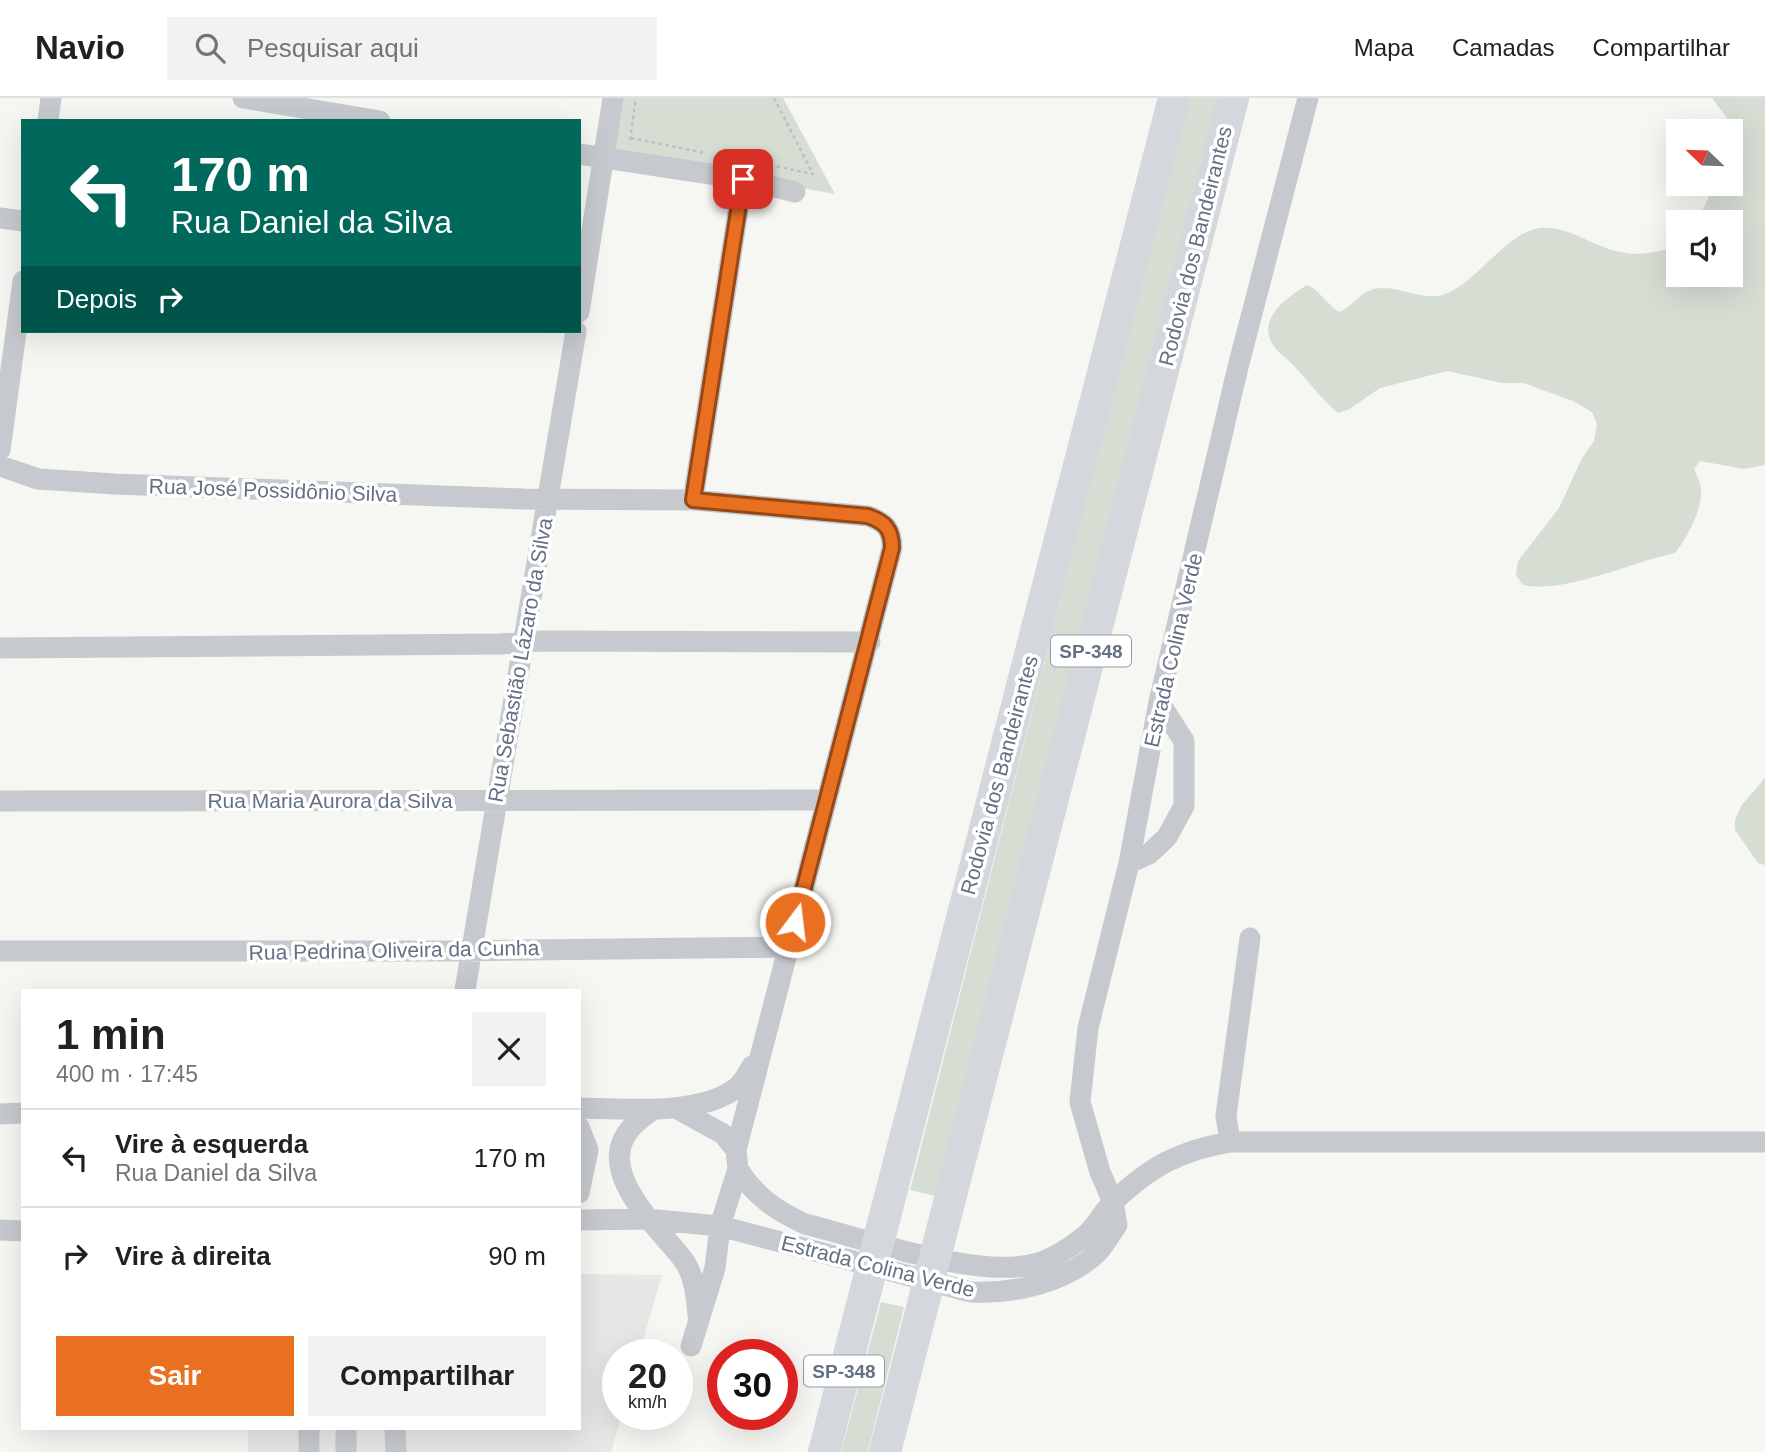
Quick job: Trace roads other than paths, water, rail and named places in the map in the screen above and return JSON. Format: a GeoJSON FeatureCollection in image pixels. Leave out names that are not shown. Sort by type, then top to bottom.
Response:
{"type":"FeatureCollection","features":[{"type":"Feature","properties":{"kind":"highway","name":"Rodovia dos Bandeirantes"},"geometry":{"type":"LineString","coordinates":[[824,1452],[1174,98]]}},
{"type":"Feature","properties":{"kind":"highway","name":"Rodovia dos Bandeirantes"},"geometry":{"type":"LineString","coordinates":[[885,1452],[1233,98]]}},
{"type":"Feature","properties":{"kind":"street"},"geometry":{"type":"LineString","coordinates":[[48,119],[51,98]]}},
{"type":"Feature","properties":{"kind":"street"},"geometry":{"type":"LineString","coordinates":[[243,98],[368,119]]}},
{"type":"Feature","properties":{"kind":"street"},"geometry":{"type":"LineString","coordinates":[[581,298],[613,98]]}},
{"type":"Feature","properties":{"kind":"street","name":"Estrada Colina Verde"},"geometry":{"type":"LineString","coordinates":[[720,1226],[971,1292],[987,1293],[1035,1285],[1083,1262],[1097,1252],[1117,1226],[1113,1202],[1100,1172],[1080,1102],[1088,1028],[1129,863],[1159,702],[1238,368],[1308,98]]}},
{"type":"Feature","properties":{"kind":"street"},"geometry":{"type":"LineString","coordinates":[[581,154],[743,179],[795,192]]}},
{"type":"Feature","properties":{"kind":"street"},"geometry":{"type":"LineString","coordinates":[[693,500],[743,179]]}},
{"type":"Feature","properties":{"kind":"street"},"geometry":{"type":"LineString","coordinates":[[0,218],[21,221]]}},
{"type":"Feature","properties":{"kind":"street"},"geometry":{"type":"LineString","coordinates":[[0,450],[4,368],[21,290]]}},
{"type":"Feature","properties":{"kind":"street","name":"Rua Sebastião Lázaro da Silva"},"geometry":{"type":"LineString","coordinates":[[465,989],[576,333]]}},
{"type":"Feature","properties":{"kind":"street","name":"Rua José Possidônio Silva"},"geometry":{"type":"LineString","coordinates":[[0,466],[37,479],[115,484],[524,499],[693,500],[868,516],[883,521],[892,534],[892,548],[870,642]]}},
{"type":"Feature","properties":{"kind":"street"},"geometry":{"type":"LineString","coordinates":[[0,648],[870,642],[761,1052],[720,1226],[715,1268],[693,1339]]}},
{"type":"Feature","properties":{"kind":"street"},"geometry":{"type":"LineString","coordinates":[[1129,863],[1149,854],[1167,837],[1184,806],[1184,741],[1159,702]]}},
{"type":"Feature","properties":{"kind":"street","name":"Rua Maria Aurora da Silva"},"geometry":{"type":"LineString","coordinates":[[0,801],[827,800]]}},
{"type":"Feature","properties":{"kind":"street"},"geometry":{"type":"LineString","coordinates":[[1230,1142],[1226,1116],[1250,938]]}},
{"type":"Feature","properties":{"kind":"street","name":"Rua Pedrina Oliveira da Cunha"},"geometry":{"type":"LineString","coordinates":[[0,951],[789,947]]}},
{"type":"Feature","properties":{"kind":"street"},"geometry":{"type":"LineString","coordinates":[[581,1108],[652,1110],[676,1108],[723,1097],[739,1086],[761,1052]]}},
{"type":"Feature","properties":{"kind":"street"},"geometry":{"type":"LineString","coordinates":[[676,1108],[711,1125],[737,1159]]}},
{"type":"Feature","properties":{"kind":"street"},"geometry":{"type":"LineString","coordinates":[[652,1110],[630,1129],[622,1144],[620,1159],[631,1193],[646,1219],[683,1259],[694,1282],[698,1317]]}},
{"type":"Feature","properties":{"kind":"street"},"geometry":{"type":"LineString","coordinates":[[0,1114],[21,1113]]}},
{"type":"Feature","properties":{"kind":"street"},"geometry":{"type":"LineString","coordinates":[[581,1132],[588,1150],[581,1183]]}},
{"type":"Feature","properties":{"kind":"street"},"geometry":{"type":"LineString","coordinates":[[1113,1202],[1166,1160],[1203,1147],[1230,1142],[1765,1142]]}},
{"type":"Feature","properties":{"kind":"street","name":"Estrada Colina Verde"},"geometry":{"type":"LineString","coordinates":[[737,1159],[752,1192],[805,1224],[971,1266],[1015,1267],[1055,1256],[1088,1233],[1113,1202]]}},
{"type":"Feature","properties":{"kind":"street"},"geometry":{"type":"LineString","coordinates":[[581,1220],[646,1219],[720,1226]]}},
{"type":"Feature","properties":{"kind":"street"},"geometry":{"type":"LineString","coordinates":[[0,1230],[21,1230]]}},
{"type":"Feature","properties":{"kind":"street"},"geometry":{"type":"LineString","coordinates":[[309,1430],[309,1452]]}},
{"type":"Feature","properties":{"kind":"street"},"geometry":{"type":"LineString","coordinates":[[346,1430],[346,1452]]}},
{"type":"Feature","properties":{"kind":"street"},"geometry":{"type":"LineString","coordinates":[[396,1430],[396,1452]]}}]}
